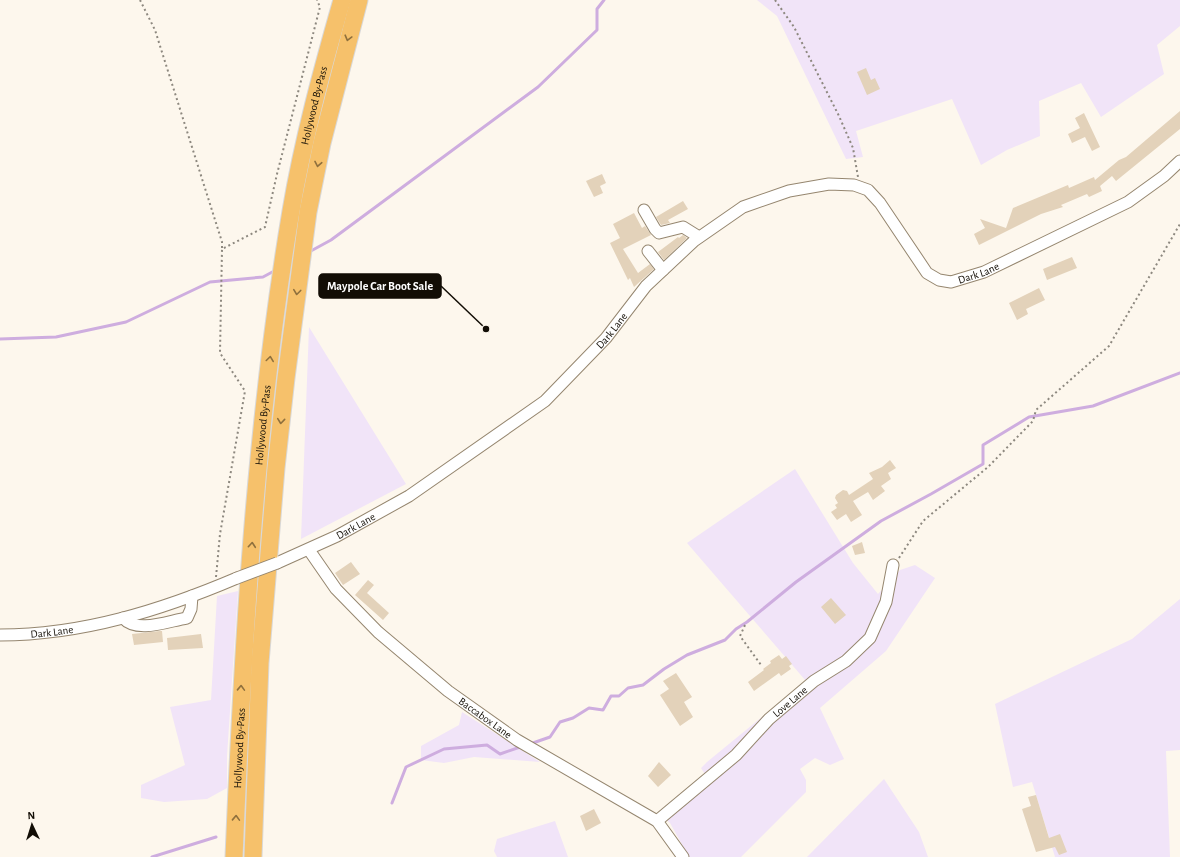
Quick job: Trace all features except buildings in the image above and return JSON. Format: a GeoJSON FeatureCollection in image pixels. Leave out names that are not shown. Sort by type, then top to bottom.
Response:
{"type":"FeatureCollection","features":[{"type":"Feature","properties":{"kind":"highway","name":"Hollywood By-Pass"},"geometry":{"type":"LineString","coordinates":[[234,857],[242,667],[268,375],[291,211],[312,111],[342,0]]}},
{"type":"Feature","properties":{"kind":"highway","name":"Hollywood By-Pass"},"geometry":{"type":"LineString","coordinates":[[253,857],[260,663],[276,468],[286,378],[308,212],[324,135],[359,0]]}},
{"type":"Feature","properties":{"kind":"street","name":"Dark Lane"},"geometry":{"type":"LineString","coordinates":[[0,635],[63,631],[123,618],[192,596],[309,550],[409,496],[545,401],[606,338],[646,286],[699,237],[743,207],[789,191],[829,184],[854,185],[868,190],[880,203],[927,273],[939,280],[951,282],[984,272],[1128,202],[1164,176],[1180,161]]}},
{"type":"Feature","properties":{"kind":"street"},"geometry":{"type":"LineString","coordinates":[[644,210],[659,233],[683,227],[699,237]]}},
{"type":"Feature","properties":{"kind":"street"},"geometry":{"type":"LineString","coordinates":[[648,251],[663,270]]}},
{"type":"Feature","properties":{"kind":"street","name":"Baccabox Lane"},"geometry":{"type":"LineString","coordinates":[[309,550],[336,589],[378,632],[448,691],[517,740],[657,821],[682,857]]}},
{"type":"Feature","properties":{"kind":"street","name":"Love Lane"},"geometry":{"type":"LineString","coordinates":[[657,821],[736,755],[769,719],[814,682],[846,661],[870,638],[886,602],[893,565]]}},
{"type":"Feature","properties":{"kind":"street"},"geometry":{"type":"LineString","coordinates":[[123,618],[132,626],[139,626],[187,618],[191,609],[192,596]]}},
{"type":"Feature","properties":{"kind":"path"},"geometry":{"type":"LineString","coordinates":[[140,0],[155,30],[222,242],[220,354],[245,391],[220,534],[215,588]]}},
{"type":"Feature","properties":{"kind":"path"},"geometry":{"type":"LineString","coordinates":[[222,249],[265,227],[278,167],[320,7],[317,0]]}},
{"type":"Feature","properties":{"kind":"path"},"geometry":{"type":"LineString","coordinates":[[775,0],[794,28],[839,116],[853,148],[858,178],[854,185]]}},
{"type":"Feature","properties":{"kind":"path"},"geometry":{"type":"LineString","coordinates":[[893,565],[923,521],[988,467],[1033,421],[1036,410],[1108,346],[1180,224]]}},
{"type":"Feature","properties":{"kind":"path"},"geometry":{"type":"LineString","coordinates":[[745,625],[740,636],[761,665]]}},
{"type":"Feature","properties":{"kind":"shaded area"},"geometry":{"type":"Polygon","coordinates":[[[757,0],[1180,0],[1180,26],[1157,45],[1164,74],[1101,117],[1081,83],[1039,101],[1040,136],[1007,150],[981,165],[952,99],[856,131],[863,157],[846,159],[777,16],[757,0]]]}},
{"type":"Feature","properties":{"kind":"shaded area"},"geometry":{"type":"Polygon","coordinates":[[[309,327],[406,484],[301,539],[309,327]]]}},
{"type":"Feature","properties":{"kind":"shaded area"},"geometry":{"type":"Polygon","coordinates":[[[795,469],[853,563],[878,594],[900,570],[915,565],[935,578],[886,651],[820,708],[844,759],[830,765],[815,758],[800,769],[806,780],[806,792],[741,857],[689,857],[670,823],[662,816],[708,779],[701,768],[707,762],[806,681],[687,543],[795,469]]]}},
{"type":"Feature","properties":{"kind":"shaded area"},"geometry":{"type":"Polygon","coordinates":[[[238,591],[227,756],[227,788],[207,799],[164,802],[141,798],[141,785],[185,765],[170,707],[211,700],[217,596],[238,591]]]}},
{"type":"Feature","properties":{"kind":"shaded area"},"geometry":{"type":"Polygon","coordinates":[[[1180,599],[1180,750],[1166,751],[1170,857],[1055,857],[1032,782],[1013,787],[995,704],[1132,639],[1180,599]]]}},
{"type":"Feature","properties":{"kind":"shaded area"},"geometry":{"type":"Polygon","coordinates":[[[462,712],[540,762],[474,757],[444,763],[421,760],[421,746],[459,725],[462,712]]]}},
{"type":"Feature","properties":{"kind":"shaded area"},"geometry":{"type":"Polygon","coordinates":[[[884,779],[919,832],[928,857],[807,857],[884,779]]]}},
{"type":"Feature","properties":{"kind":"shaded area"},"geometry":{"type":"Polygon","coordinates":[[[555,821],[568,857],[497,857],[494,851],[497,839],[555,821]]]}},
{"type":"Feature","properties":{"kind":"waterway"},"geometry":{"type":"LineString","coordinates":[[309,252],[331,240],[538,87],[597,30],[597,9],[604,0]]}},
{"type":"Feature","properties":{"kind":"waterway"},"geometry":{"type":"LineString","coordinates":[[0,339],[56,337],[126,322],[210,282],[263,277],[276,270]]}},
{"type":"Feature","properties":{"kind":"waterway"},"geometry":{"type":"LineString","coordinates":[[530,744],[550,737],[560,722],[573,718],[589,708],[603,710],[611,696],[619,696],[628,688],[643,685],[664,669],[687,655],[725,640],[736,629],[747,622],[796,582],[881,521],[983,464],[983,445],[1029,417],[1093,406],[1180,373]]}},
{"type":"Feature","properties":{"kind":"waterway"},"geometry":{"type":"LineString","coordinates":[[392,803],[406,767],[444,749],[487,745],[500,754],[523,746]]}},
{"type":"Feature","properties":{"kind":"waterway"},"geometry":{"type":"LineString","coordinates":[[152,857],[216,837]]}},
{"type":"Feature","properties":{"kind":"place","name":"Maypole Car Boot Sale"},"geometry":{"type":"Point","coordinates":[486,329]}}]}
